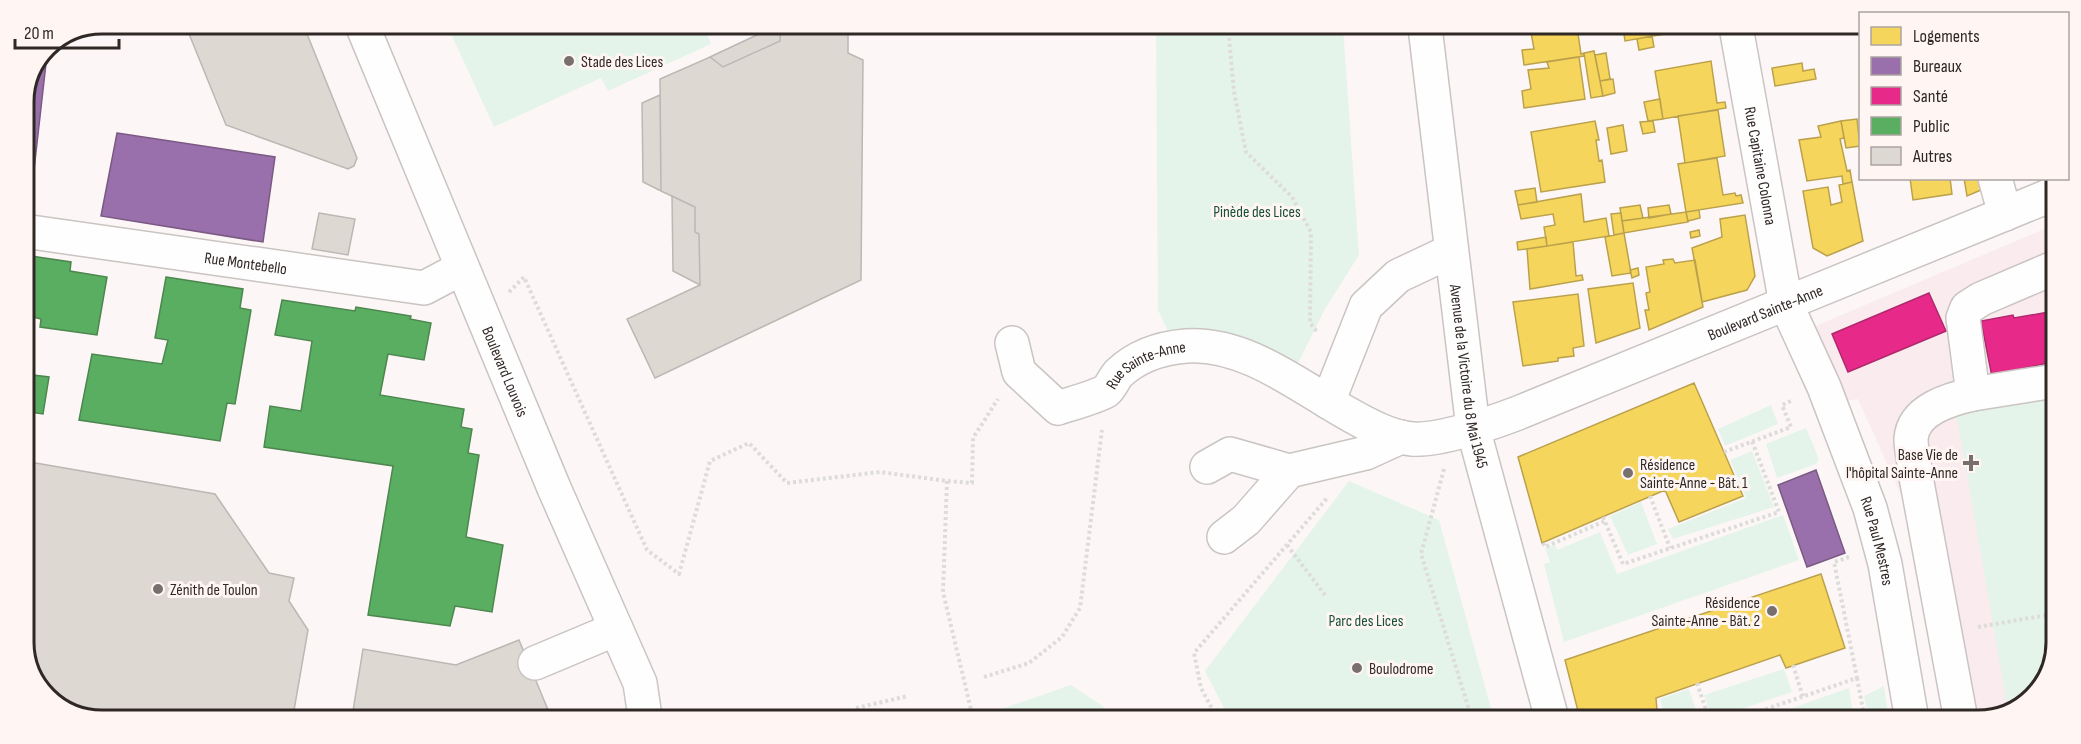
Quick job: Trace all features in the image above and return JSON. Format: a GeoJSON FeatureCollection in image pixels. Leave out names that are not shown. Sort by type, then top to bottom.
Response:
{"type":"FeatureCollection","features":[{"type":"Feature","properties":{"kind":"street","name":"Boulevard Louvois"},"geometry":{"type":"LineString","coordinates":[[366,34],[483,318],[640,683],[644,710]]}},
{"type":"Feature","properties":{"kind":"street","name":"Avenue de la Victoire du 8 Mai 1945"},"geometry":{"type":"LineString","coordinates":[[1426,34],[1451,251],[1457,431],[1549,710]]}},
{"type":"Feature","properties":{"kind":"street","name":"Rue Capitaine Colonna"},"geometry":{"type":"LineString","coordinates":[[1737,34],[1786,304]]}},
{"type":"Feature","properties":{"kind":"street"},"geometry":{"type":"LineString","coordinates":[[1996,180],[2005,214]]}},
{"type":"Feature","properties":{"kind":"street","name":"Boulevard Sainte-Anne"},"geometry":{"type":"LineString","coordinates":[[1457,431],[1524,411],[2046,198]]}},
{"type":"Feature","properties":{"kind":"street","name":"Rue Montebello"},"geometry":{"type":"LineString","coordinates":[[34,232],[424,288],[462,268]]}},
{"type":"Feature","properties":{"kind":"street"},"geometry":{"type":"LineString","coordinates":[[1328,402],[1366,306],[1398,276],[1451,251]]}},
{"type":"Feature","properties":{"kind":"street"},"geometry":{"type":"LineString","coordinates":[[1973,394],[1963,327],[1964,312],[1981,299],[2046,271]]}},
{"type":"Feature","properties":{"kind":"street","name":"Rue Paul Mestres"},"geometry":{"type":"LineString","coordinates":[[1786,304],[1824,387],[1870,508],[1881,545],[1910,710]]}},
{"type":"Feature","properties":{"kind":"street"},"geometry":{"type":"LineString","coordinates":[[1012,343],[1019,372],[1047,416],[1107,391]]}},
{"type":"Feature","properties":{"kind":"street","name":"Rue Sainte-Anne"},"geometry":{"type":"LineString","coordinates":[[1107,391],[1118,373],[1142,358],[1165,349],[1200,346],[1223,348],[1247,357],[1290,379],[1368,424],[1401,437],[1417,439],[1457,431]]}},
{"type":"Feature","properties":{"kind":"street"},"geometry":{"type":"LineString","coordinates":[[1959,710],[1916,477],[1911,438],[1916,425],[1932,408],[1945,400],[2046,382]]}},
{"type":"Feature","properties":{"kind":"street"},"geometry":{"type":"LineString","coordinates":[[1207,467],[1230,454],[1289,471],[1366,453],[1401,437]]}},
{"type":"Feature","properties":{"kind":"street"},"geometry":{"type":"LineString","coordinates":[[1224,537],[1246,520],[1289,471]]}},
{"type":"Feature","properties":{"kind":"street"},"geometry":{"type":"LineString","coordinates":[[536,663],[616,629]]}},
{"type":"Feature","properties":{"kind":"path"},"geometry":{"type":"LineString","coordinates":[[1229,34],[1234,92],[1246,152],[1292,197],[1311,232],[1310,322],[1320,336]]}},
{"type":"Feature","properties":{"kind":"path"},"geometry":{"type":"LineString","coordinates":[[483,318],[524,277],[647,550],[679,574],[710,461],[749,443],[787,483],[880,472],[972,483],[973,438],[998,399],[1047,416]]}},
{"type":"Feature","properties":{"kind":"path"},"geometry":{"type":"LineString","coordinates":[[1724,452],[1791,427],[1782,405],[1824,387]]}},
{"type":"Feature","properties":{"kind":"path","name":"Rue Sainte-Anne"},"geometry":{"type":"LineString","coordinates":[[984,677],[1029,663],[1062,637],[1080,608],[1107,391]]}},
{"type":"Feature","properties":{"kind":"path"},"geometry":{"type":"LineString","coordinates":[[1457,431],[1421,554],[1469,710]]}},
{"type":"Feature","properties":{"kind":"path"},"geometry":{"type":"LineString","coordinates":[[1543,543],[1545,547],[1604,519],[1623,564],[1779,512],[1752,441]]}},
{"type":"Feature","properties":{"kind":"path"},"geometry":{"type":"LineString","coordinates":[[947,481],[944,592],[971,710]]}},
{"type":"Feature","properties":{"kind":"path"},"geometry":{"type":"LineString","coordinates":[[1213,710],[1201,688],[1194,653],[1330,495]]}},
{"type":"Feature","properties":{"kind":"path"},"geometry":{"type":"LineString","coordinates":[[1650,496],[1670,548]]}},
{"type":"Feature","properties":{"kind":"path"},"geometry":{"type":"LineString","coordinates":[[1287,545],[1325,595]]}},
{"type":"Feature","properties":{"kind":"path"},"geometry":{"type":"LineString","coordinates":[[1863,710],[1834,562],[1881,545]]}},
{"type":"Feature","properties":{"kind":"path"},"geometry":{"type":"LineString","coordinates":[[1944,633],[2046,615]]}},
{"type":"Feature","properties":{"kind":"path"},"geometry":{"type":"LineString","coordinates":[[1792,665],[1803,697]]}},
{"type":"Feature","properties":{"kind":"path"},"geometry":{"type":"LineString","coordinates":[[1769,710],[1857,678]]}},
{"type":"Feature","properties":{"kind":"path"},"geometry":{"type":"LineString","coordinates":[[1697,683],[1705,710]]}},
{"type":"Feature","properties":{"kind":"path"},"geometry":{"type":"LineString","coordinates":[[856,708],[908,696]]}},
{"type":"Feature","properties":{"kind":"shaded area","name":"Base Vie de l'hôpital Sainte-Anne"},"geometry":{"type":"Polygon","coordinates":[[[2046,228],[2045,655],[2040,672],[2033,683],[2009,703],[1979,710],[1946,710],[1914,524],[1858,399],[1837,402],[1806,330],[2046,228]]]}},
{"type":"Feature","properties":{"kind":"green space","name":"Stade des Lices"},"geometry":{"type":"Polygon","coordinates":[[[451,34],[707,34],[711,44],[608,91],[601,78],[494,127],[451,34]]]}},
{"type":"Feature","properties":{"kind":"green space","name":"Pinède des Lices"},"geometry":{"type":"Polygon","coordinates":[[[1156,34],[1343,34],[1359,255],[1325,309],[1290,379],[1176,348],[1158,310],[1156,34]]]}},
{"type":"Feature","properties":{"kind":"green space"},"geometry":{"type":"Polygon","coordinates":[[[2046,396],[2045,655],[2040,672],[2033,683],[2020,696],[2007,704],[1956,411],[2046,396]]]}},
{"type":"Feature","properties":{"kind":"green space"},"geometry":{"type":"Polygon","coordinates":[[[1771,405],[1778,424],[1725,446],[1718,429],[1771,405]]]}},
{"type":"Feature","properties":{"kind":"green space"},"geometry":{"type":"Polygon","coordinates":[[[1806,428],[1819,459],[1816,464],[1777,478],[1766,444],[1806,428]]]}},
{"type":"Feature","properties":{"kind":"green space"},"geometry":{"type":"Polygon","coordinates":[[[1752,451],[1774,507],[1673,539],[1668,529],[1746,498],[1730,460],[1752,451]]]}},
{"type":"Feature","properties":{"kind":"green space","name":"Parc des Lices"},"geometry":{"type":"Polygon","coordinates":[[[1349,481],[1439,520],[1492,710],[1225,710],[1205,671],[1349,481]]]}},
{"type":"Feature","properties":{"kind":"green space"},"geometry":{"type":"Polygon","coordinates":[[[1641,502],[1657,544],[1628,555],[1610,516],[1641,502]]]}},
{"type":"Feature","properties":{"kind":"green space"},"geometry":{"type":"Polygon","coordinates":[[[1783,515],[1799,560],[1564,642],[1544,564],[1550,562],[1545,548],[1555,545],[1557,550],[1600,532],[1617,574],[1783,515]]]}},
{"type":"Feature","properties":{"kind":"green space"},"geometry":{"type":"Polygon","coordinates":[[[1784,669],[1792,692],[1739,710],[1709,710],[1704,695],[1784,669]]]}},
{"type":"Feature","properties":{"kind":"green space"},"geometry":{"type":"Polygon","coordinates":[[[1071,685],[1104,707],[1104,710],[998,710],[1071,685]]]}},
{"type":"Feature","properties":{"kind":"green space"},"geometry":{"type":"Polygon","coordinates":[[[1884,686],[1888,710],[1867,710],[1864,696],[1884,686]]]}},
{"type":"Feature","properties":{"kind":"green space"},"geometry":{"type":"Polygon","coordinates":[[[1849,688],[1852,710],[1786,710],[1849,688]]]}},
{"type":"Feature","properties":{"kind":"green space"},"geometry":{"type":"Polygon","coordinates":[[[1689,689],[1696,710],[1663,710],[1660,699],[1689,689]]]}},
{"type":"Feature","properties":{"kind":"building: Logements"},"geometry":{"type":"Polygon","coordinates":[[[1531,34],[1578,34],[1581,54],[1584,53],[1584,56],[1524,65],[1522,50],[1534,49],[1531,34]]]}},
{"type":"Feature","properties":{"kind":"building: Logements"},"geometry":{"type":"Polygon","coordinates":[[[1624,34],[1665,34],[1625,41],[1624,34]]]}},
{"type":"Feature","properties":{"kind":"building: Logements"},"geometry":{"type":"Polygon","coordinates":[[[1652,36],[1654,47],[1639,50],[1637,39],[1652,36]]]}},
{"type":"Feature","properties":{"kind":"building: Logements"},"geometry":{"type":"Polygon","coordinates":[[[1594,51],[1603,96],[1591,98],[1584,53],[1594,51]]]}},
{"type":"Feature","properties":{"kind":"building: Logements"},"geometry":{"type":"Polygon","coordinates":[[[1606,53],[1610,79],[1600,81],[1595,55],[1606,53]]]}},
{"type":"Feature","properties":{"kind":"building: Logements"},"geometry":{"type":"Polygon","coordinates":[[[1579,57],[1585,99],[1524,108],[1522,91],[1531,89],[1528,70],[1549,68],[1547,62],[1579,57]]]}},
{"type":"Feature","properties":{"kind":"building: Logements"},"geometry":{"type":"Polygon","coordinates":[[[1711,61],[1717,103],[1725,102],[1726,108],[1663,119],[1655,71],[1711,61]]]}},
{"type":"Feature","properties":{"kind":"building: Logements"},"geometry":{"type":"Polygon","coordinates":[[[1802,63],[1803,71],[1814,69],[1816,79],[1775,86],[1772,68],[1802,63]]]}},
{"type":"Feature","properties":{"kind":"building: Logements"},"geometry":{"type":"Polygon","coordinates":[[[1613,79],[1615,93],[1603,96],[1600,81],[1613,79]]]}},
{"type":"Feature","properties":{"kind":"building: Logements"},"geometry":{"type":"Polygon","coordinates":[[[1660,99],[1663,119],[1648,121],[1644,102],[1660,99]]]}},
{"type":"Feature","properties":{"kind":"building: Logements"},"geometry":{"type":"Polygon","coordinates":[[[1718,110],[1725,156],[1685,163],[1678,116],[1718,110]]]}},
{"type":"Feature","properties":{"kind":"building: Logements"},"geometry":{"type":"Polygon","coordinates":[[[1857,119],[1859,146],[1846,148],[1841,121],[1857,119]]]}},
{"type":"Feature","properties":{"kind":"building: Logements"},"geometry":{"type":"Polygon","coordinates":[[[1595,121],[1599,140],[1596,140],[1599,161],[1602,160],[1605,182],[1541,192],[1531,132],[1595,121]]]}},
{"type":"Feature","properties":{"kind":"building: Logements"},"geometry":{"type":"Polygon","coordinates":[[[1653,121],[1655,132],[1643,134],[1640,122],[1653,121]]]}},
{"type":"Feature","properties":{"kind":"building: Logements"},"geometry":{"type":"Polygon","coordinates":[[[1841,121],[1844,138],[1840,139],[1847,171],[1850,170],[1852,182],[1843,184],[1842,176],[1807,181],[1799,140],[1821,137],[1818,126],[1841,121]]]}},
{"type":"Feature","properties":{"kind":"building: Logements"},"geometry":{"type":"Polygon","coordinates":[[[1623,125],[1627,151],[1611,154],[1607,128],[1623,125]]]}},
{"type":"Feature","properties":{"kind":"building: Logements"},"geometry":{"type":"Polygon","coordinates":[[[1717,158],[1723,195],[1735,193],[1736,196],[1741,195],[1743,203],[1686,212],[1678,164],[1717,158]]]}},
{"type":"Feature","properties":{"kind":"building: Logements"},"geometry":{"type":"Polygon","coordinates":[[[1910,180],[1950,180],[1952,194],[1913,200],[1910,180]]]}},
{"type":"Feature","properties":{"kind":"building: Logements"},"geometry":{"type":"Polygon","coordinates":[[[1964,180],[1986,180],[1988,187],[1967,196],[1964,180]]]}},
{"type":"Feature","properties":{"kind":"building: Logements"},"geometry":{"type":"Polygon","coordinates":[[[1852,182],[1863,241],[1827,256],[1813,248],[1803,191],[1828,187],[1831,205],[1842,202],[1839,185],[1852,182]]]}},
{"type":"Feature","properties":{"kind":"building: Logements"},"geometry":{"type":"Polygon","coordinates":[[[1535,188],[1537,202],[1518,205],[1515,191],[1535,188]]]}},
{"type":"Feature","properties":{"kind":"building: Logements"},"geometry":{"type":"Polygon","coordinates":[[[1581,194],[1584,222],[1606,218],[1609,236],[1547,246],[1544,227],[1555,225],[1553,214],[1521,219],[1518,205],[1581,194]]]}},
{"type":"Feature","properties":{"kind":"building: Logements"},"geometry":{"type":"Polygon","coordinates":[[[1640,205],[1643,218],[1622,221],[1620,208],[1640,205]]]}},
{"type":"Feature","properties":{"kind":"building: Logements"},"geometry":{"type":"Polygon","coordinates":[[[1669,205],[1671,214],[1649,218],[1648,208],[1669,205]]]}},
{"type":"Feature","properties":{"kind":"building: Logements"},"geometry":{"type":"Polygon","coordinates":[[[1699,210],[1700,218],[1688,221],[1686,212],[1699,210]]]}},
{"type":"Feature","properties":{"kind":"building: Logements"},"geometry":{"type":"Polygon","coordinates":[[[1686,212],[1688,222],[1624,233],[1622,221],[1686,212]]]}},
{"type":"Feature","properties":{"kind":"building: Logements"},"geometry":{"type":"Polygon","coordinates":[[[1621,213],[1624,233],[1614,235],[1611,214],[1621,213]]]}},
{"type":"Feature","properties":{"kind":"building: Logements"},"geometry":{"type":"Polygon","coordinates":[[[1745,215],[1755,276],[1747,290],[1702,302],[1692,248],[1722,237],[1720,219],[1745,215]]]}},
{"type":"Feature","properties":{"kind":"building: Logements"},"geometry":{"type":"Polygon","coordinates":[[[1699,230],[1700,236],[1691,238],[1690,232],[1699,230]]]}},
{"type":"Feature","properties":{"kind":"building: Logements"},"geometry":{"type":"Polygon","coordinates":[[[1624,233],[1631,273],[1612,276],[1605,237],[1624,233]]]}},
{"type":"Feature","properties":{"kind":"building: Logements"},"geometry":{"type":"Polygon","coordinates":[[[1546,237],[1547,246],[1518,250],[1517,242],[1546,237]]]}},
{"type":"Feature","properties":{"kind":"building: Logements"},"geometry":{"type":"Polygon","coordinates":[[[1573,242],[1576,276],[1582,275],[1583,280],[1530,289],[1527,249],[1573,242]]]}},
{"type":"Feature","properties":{"kind":"building: Logements"},"geometry":{"type":"Polygon","coordinates":[[[1673,259],[1675,263],[1695,260],[1703,307],[1649,330],[1645,310],[1649,310],[1646,293],[1650,292],[1646,267],[1664,264],[1663,260],[1673,259]]]}},
{"type":"Feature","properties":{"kind":"building: Logements"},"geometry":{"type":"Polygon","coordinates":[[[1638,268],[1639,275],[1632,278],[1630,270],[1638,268]]]}},
{"type":"Feature","properties":{"kind":"building: Logements"},"geometry":{"type":"Polygon","coordinates":[[[1633,283],[1640,328],[1596,343],[1588,289],[1633,283]]]}},
{"type":"Feature","properties":{"kind":"building: Logements"},"geometry":{"type":"Polygon","coordinates":[[[1578,294],[1584,346],[1573,348],[1574,356],[1558,358],[1558,361],[1523,366],[1513,302],[1578,294]]]}},
{"type":"Feature","properties":{"kind":"building: Logements","name":"Résidence Sainte-Anne - Bât. 1"},"geometry":{"type":"Polygon","coordinates":[[[1694,383],[1743,496],[1679,522],[1665,490],[1542,543],[1518,457],[1694,383]]]}},
{"type":"Feature","properties":{"kind":"building: Logements","name":"Résidence Sainte-Anne - Bât. 2"},"geometry":{"type":"Polygon","coordinates":[[[1821,574],[1845,648],[1786,668],[1780,655],[1656,698],[1657,710],[1578,710],[1565,660],[1821,574]]]}},
{"type":"Feature","properties":{"kind":"building: Bureaux"},"geometry":{"type":"Polygon","coordinates":[[[46,64],[34,169],[34,102],[40,76],[46,64]]]}},
{"type":"Feature","properties":{"kind":"building: Bureaux"},"geometry":{"type":"Polygon","coordinates":[[[117,133],[275,157],[263,242],[101,216],[117,133]]]}},
{"type":"Feature","properties":{"kind":"building: Bureaux"},"geometry":{"type":"Polygon","coordinates":[[[1816,470],[1845,553],[1807,567],[1778,485],[1816,470]]]}},
{"type":"Feature","properties":{"kind":"building: Santé"},"geometry":{"type":"Polygon","coordinates":[[[1929,293],[1946,331],[1848,372],[1832,334],[1929,293]]]}},
{"type":"Feature","properties":{"kind":"building: Santé"},"geometry":{"type":"Polygon","coordinates":[[[2046,313],[2046,364],[2023,368],[2024,371],[1992,377],[1981,321],[2013,315],[2014,318],[2046,313]]]}},
{"type":"Feature","properties":{"kind":"building: Public"},"geometry":{"type":"Polygon","coordinates":[[[34,257],[71,262],[70,271],[107,277],[97,335],[40,327],[41,319],[34,317],[34,257]]]}},
{"type":"Feature","properties":{"kind":"building: Public"},"geometry":{"type":"Polygon","coordinates":[[[166,277],[243,289],[240,308],[251,310],[235,404],[227,403],[220,441],[79,420],[92,354],[162,364],[168,340],[155,338],[166,277]]]}},
{"type":"Feature","properties":{"kind":"building: Public"},"geometry":{"type":"Polygon","coordinates":[[[282,300],[355,311],[356,307],[411,316],[410,319],[431,323],[424,360],[388,354],[380,395],[464,409],[461,427],[472,429],[468,453],[479,455],[466,537],[503,545],[492,612],[455,606],[450,626],[368,615],[393,466],[264,447],[270,406],[301,411],[312,341],[275,335],[282,300]]]}},
{"type":"Feature","properties":{"kind":"building: Public"},"geometry":{"type":"Polygon","coordinates":[[[35,375],[49,377],[43,414],[35,413],[35,375]]]}},
{"type":"Feature","properties":{"kind":"building: Autres"},"geometry":{"type":"Polygon","coordinates":[[[189,34],[307,34],[357,158],[354,166],[348,169],[226,125],[189,34]]]}},
{"type":"Feature","properties":{"kind":"building: Autres"},"geometry":{"type":"Polygon","coordinates":[[[759,34],[780,34],[780,41],[723,67],[710,57],[759,34]]]}},
{"type":"Feature","properties":{"kind":"building: Autres"},"geometry":{"type":"Polygon","coordinates":[[[780,34],[848,34],[848,53],[863,60],[861,280],[655,378],[627,319],[700,285],[699,234],[695,232],[695,207],[661,191],[660,79],[710,57],[723,67],[780,41],[780,34]]]}},
{"type":"Feature","properties":{"kind":"building: Autres"},"geometry":{"type":"Polygon","coordinates":[[[660,95],[661,191],[643,182],[642,103],[660,95]]]}},
{"type":"Feature","properties":{"kind":"building: Autres"},"geometry":{"type":"Polygon","coordinates":[[[672,196],[695,207],[695,232],[699,234],[700,285],[673,271],[672,196]]]}},
{"type":"Feature","properties":{"kind":"building: Autres"},"geometry":{"type":"Polygon","coordinates":[[[319,213],[355,219],[348,255],[312,249],[319,213]]]}},
{"type":"Feature","properties":{"kind":"building: Autres","name":"Zénith de Toulon"},"geometry":{"type":"Polygon","coordinates":[[[35,463],[215,494],[269,573],[294,578],[289,601],[308,630],[294,710],[102,710],[72,703],[48,683],[36,655],[35,463]]]}},
{"type":"Feature","properties":{"kind":"building: Autres"},"geometry":{"type":"Polygon","coordinates":[[[519,640],[548,710],[353,710],[363,649],[456,665],[519,640]]]}},
{"type":"Feature","properties":{"kind":"place","name":"Stade des Lices"},"geometry":{"type":"Point","coordinates":[569,61]}},
{"type":"Feature","properties":{"kind":"place","name":"Base Vie de l'hôpital Sainte-Anne"},"geometry":{"type":"Point","coordinates":[1971,463]}},
{"type":"Feature","properties":{"kind":"place","name":"Résidence Sainte-Anne - Bât. 1"},"geometry":{"type":"Point","coordinates":[1628,473]}},
{"type":"Feature","properties":{"kind":"place","name":"Zénith de Toulon"},"geometry":{"type":"Point","coordinates":[158,589]}},
{"type":"Feature","properties":{"kind":"place","name":"Résidence Sainte-Anne - Bât. 2"},"geometry":{"type":"Point","coordinates":[1772,611]}},
{"type":"Feature","properties":{"kind":"place","name":"Boulodrome"},"geometry":{"type":"Point","coordinates":[1357,668]}}]}
